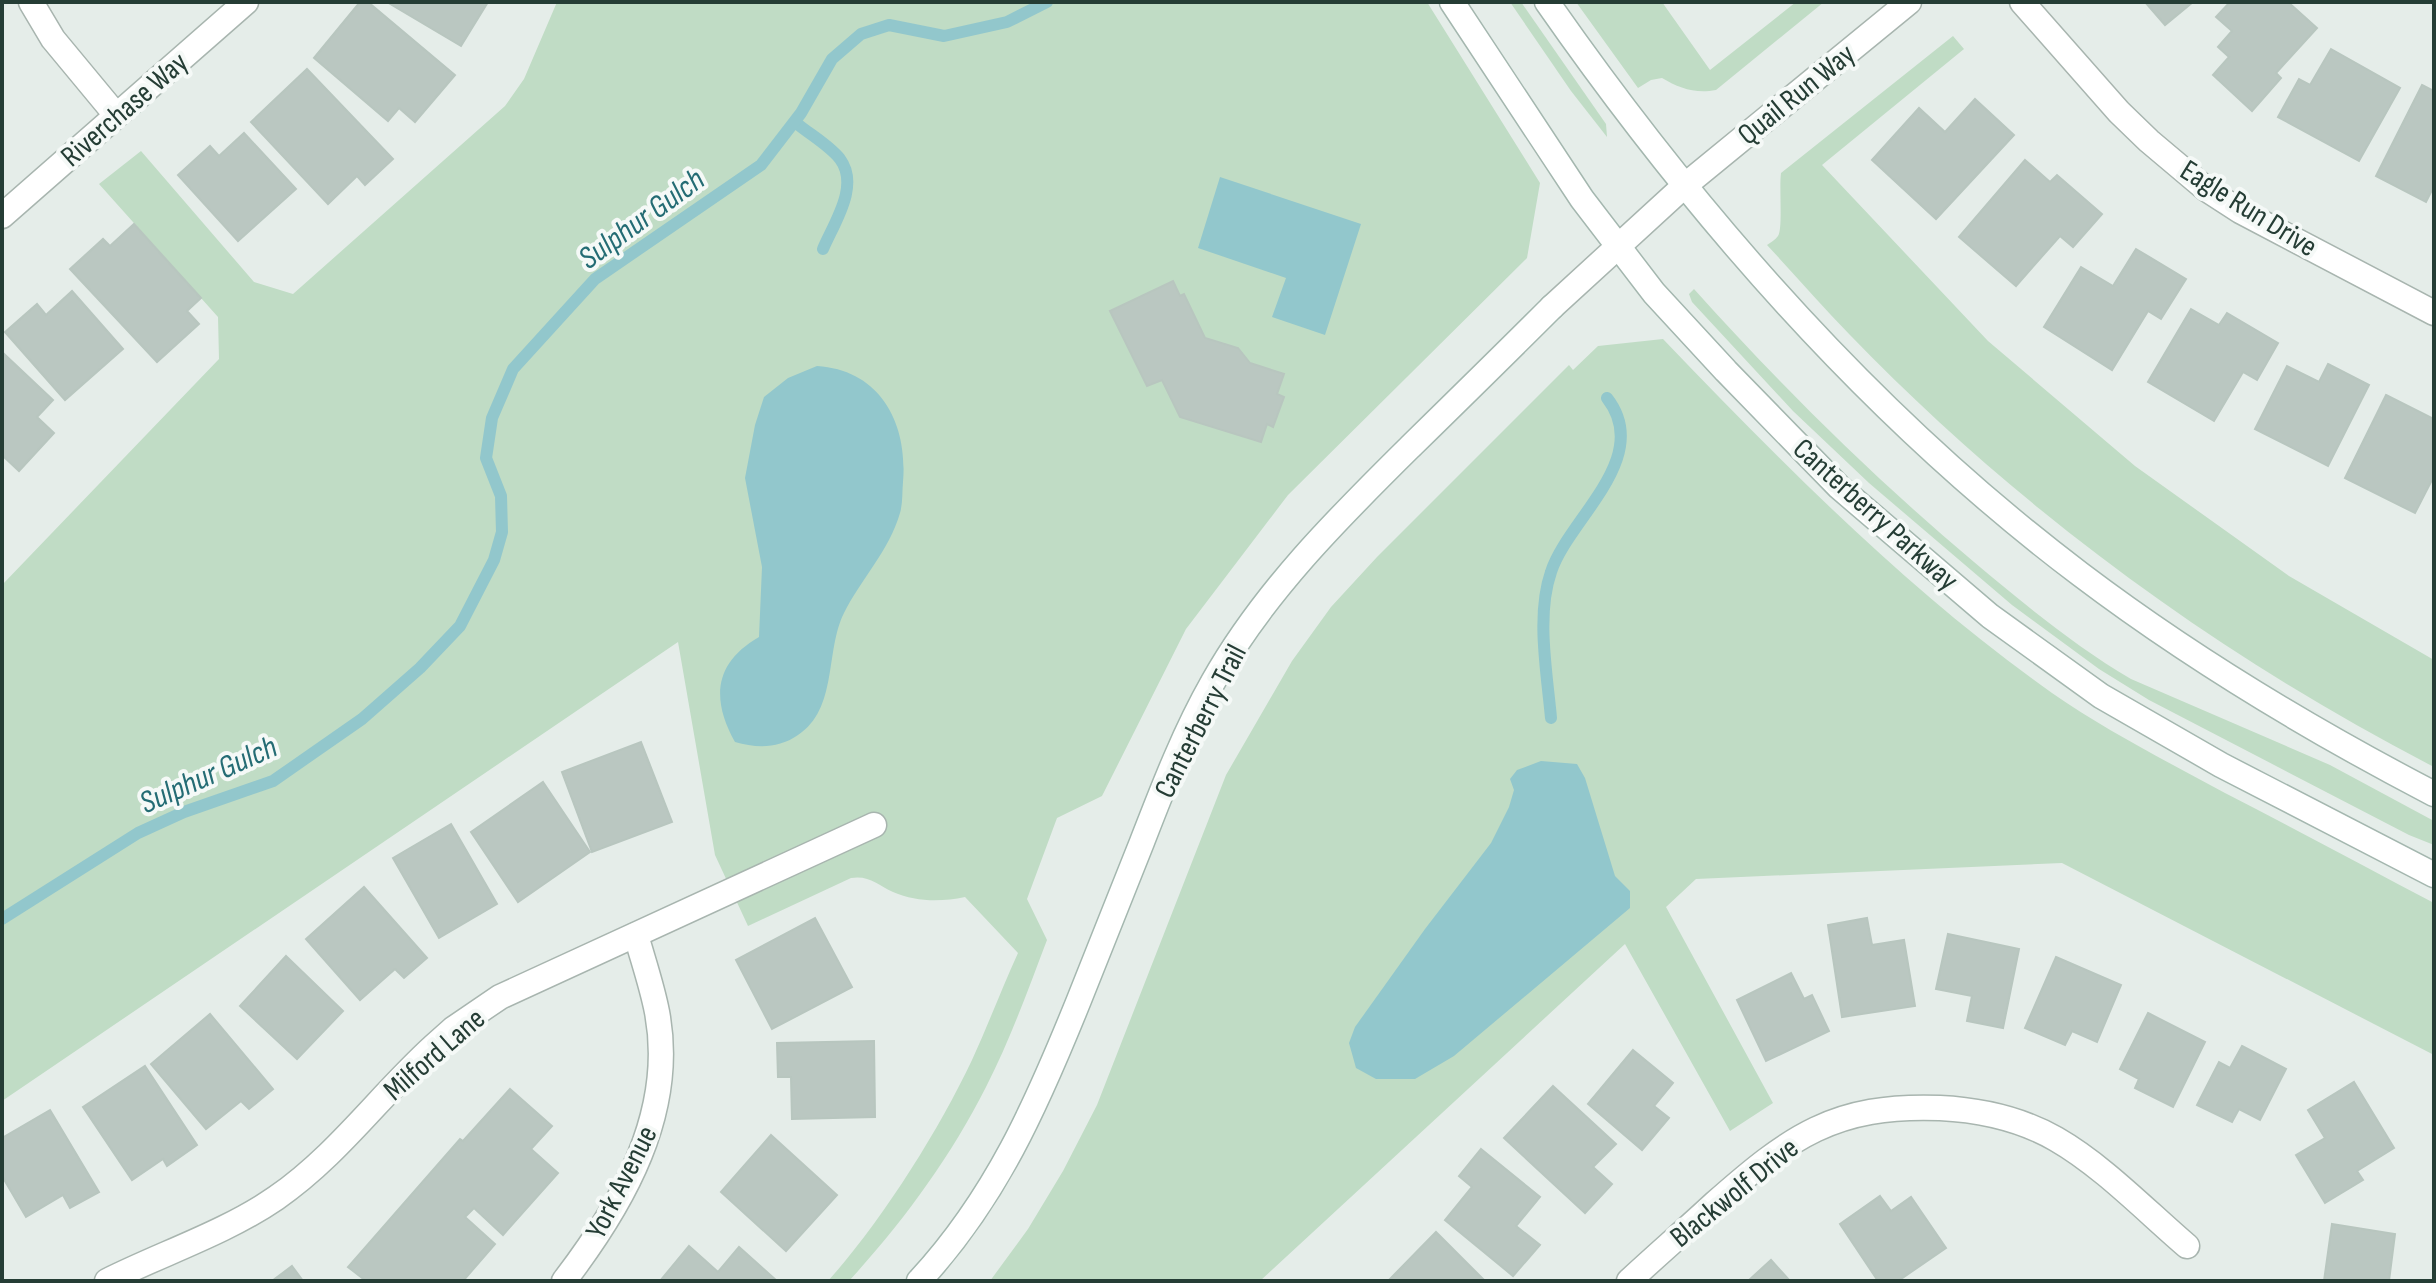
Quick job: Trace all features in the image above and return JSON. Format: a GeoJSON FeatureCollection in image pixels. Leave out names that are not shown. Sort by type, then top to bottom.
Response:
{"type":"FeatureCollection","features":[{"type":"Feature","properties":{"kind":"street"},"geometry":{"type":"LineString","coordinates":[[31,2],[53,39],[116,115]]}},
{"type":"Feature","properties":{"kind":"street","name":"Riverchase Way"},"geometry":{"type":"LineString","coordinates":[[2,216],[246,2]]}},
{"type":"Feature","properties":{"kind":"street","name":"Canterberry Parkway"},"geometry":{"type":"LineString","coordinates":[[1452,2],[1574,188],[1654,293],[1839,487],[1990,616],[2101,696],[2155,729],[2434,875]]}},
{"type":"Feature","properties":{"kind":"street"},"geometry":{"type":"LineString","coordinates":[[1547,2],[1616,100],[1683,187],[1786,305],[1935,452],[2077,572],[2230,679],[2349,749],[2434,794]]}},
{"type":"Feature","properties":{"kind":"street","name":"Quail Run Way"},"geometry":{"type":"LineString","coordinates":[[1683,187],[1909,2]]}},
{"type":"Feature","properties":{"kind":"street","name":"Eagle Run Drive"},"geometry":{"type":"LineString","coordinates":[[2022,2],[2119,112],[2206,189],[2240,211],[2434,313]]}},
{"type":"Feature","properties":{"kind":"street","name":"Canterberry Trail"},"geometry":{"type":"LineString","coordinates":[[919,1281],[968,1221],[1019,1139],[1049,1074],[1173,763],[1232,651],[1282,583],[1354,502],[1552,307],[1683,187]]}},
{"type":"Feature","properties":{"kind":"street","name":"Milford Lane"},"geometry":{"type":"LineString","coordinates":[[107,1281],[223,1228],[277,1197],[325,1159],[412,1066],[453,1029],[526,984],[874,825]]}},
{"type":"Feature","properties":{"kind":"street","name":"York Avenue"},"geometry":{"type":"LineString","coordinates":[[564,1281],[593,1240],[630,1177],[655,1114],[661,1069],[657,1013],[636,935]]}},
{"type":"Feature","properties":{"kind":"street","name":"Blackwolf Drive"},"geometry":{"type":"LineString","coordinates":[[1629,1281],[1759,1164],[1786,1144],[1845,1118],[1898,1108],[1978,1112],[2033,1128],[2075,1151],[2187,1246]]}},
{"type":"Feature","properties":{"kind":"green space"},"geometry":{"type":"Polygon","coordinates":[[[557,2],[1427,2],[1540,183],[1527,258],[1288,495],[1186,629],[1102,796],[1057,818],[1027,899],[1047,940],[1003,1051],[972,1113],[941,1164],[907,1212],[849,1281],[828,1281],[888,1204],[943,1117],[972,1060],[1018,953],[965,897],[938,900],[911,898],[863,878],[851,878],[748,926],[715,855],[678,642],[2,1101],[2,585],[219,359],[218,317],[99,184],[141,151],[254,282],[293,294],[505,106],[524,79],[557,2]]]}},
{"type":"Feature","properties":{"kind":"green space"},"geometry":{"type":"Polygon","coordinates":[[[1510,2],[1521,2],[1606,124],[1607,137],[1571,91],[1510,2]]]}},
{"type":"Feature","properties":{"kind":"green space"},"geometry":{"type":"Polygon","coordinates":[[[1576,2],[1662,2],[1710,70],[1796,2],[1824,2],[1716,90],[1694,91],[1662,78],[1638,88],[1576,2]]]}},
{"type":"Feature","properties":{"kind":"green space"},"geometry":{"type":"Polygon","coordinates":[[[1953,36],[1964,49],[1822,165],[1988,341],[2135,466],[2289,576],[2434,660],[2434,767],[2276,677],[2124,575],[2052,519],[1915,399],[1850,335],[1767,245],[1779,232],[1781,173],[1953,36]]]}},
{"type":"Feature","properties":{"kind":"green space"},"geometry":{"type":"Polygon","coordinates":[[[1694,289],[1865,465],[2050,624],[2131,679],[2330,765],[2434,821],[2434,845],[2409,835],[2149,700],[2099,669],[2012,605],[1869,483],[1793,411],[1692,302],[1689,294],[1694,289]]]}},
{"type":"Feature","properties":{"kind":"green space"},"geometry":{"type":"Polygon","coordinates":[[[1663,339],[1755,434],[1898,570],[1999,654],[2052,693],[2159,757],[2434,903],[2434,1055],[2062,863],[1696,879],[1666,907],[1773,1103],[1730,1131],[1625,944],[1260,1281],[990,1281],[1028,1229],[1097,1105],[1226,775],[1292,661],[1331,607],[1377,557],[1569,365],[1573,370],[1598,346],[1663,339]]]}},
{"type":"Feature","properties":{"kind":"water"},"geometry":{"type":"Polygon","coordinates":[[[1220,177],[1361,224],[1325,335],[1272,317],[1286,278],[1198,248],[1220,177]]]}},
{"type":"Feature","properties":{"kind":"water"},"geometry":{"type":"Polygon","coordinates":[[[817,366],[858,378],[874,389],[886,404],[901,440],[901,509],[889,540],[844,613],[834,644],[825,695],[811,724],[783,743],[767,746],[743,744],[735,742],[727,726],[720,697],[725,670],[744,647],[759,637],[762,567],[745,478],[755,425],[764,397],[788,378],[817,366]]]}},
{"type":"Feature","properties":{"kind":"water"},"geometry":{"type":"Polygon","coordinates":[[[1541,761],[1577,764],[1585,778],[1615,876],[1630,891],[1630,908],[1454,1056],[1415,1079],[1376,1079],[1356,1068],[1349,1043],[1355,1027],[1491,843],[1509,807],[1514,790],[1510,779],[1517,770],[1541,761]]]}},
{"type":"Feature","properties":{"kind":"building"},"geometry":{"type":"Polygon","coordinates":[[[360,2],[368,2],[455,75],[415,122],[399,108],[388,121],[314,58],[360,2]]]}},
{"type":"Feature","properties":{"kind":"building"},"geometry":{"type":"Polygon","coordinates":[[[387,2],[488,2],[461,46],[387,2]]]}},
{"type":"Feature","properties":{"kind":"building"},"geometry":{"type":"Polygon","coordinates":[[[2145,2],[2193,2],[2165,25],[2145,2]]]}},
{"type":"Feature","properties":{"kind":"building"},"geometry":{"type":"Polygon","coordinates":[[[2230,2],[2288,2],[2317,28],[2276,73],[2281,78],[2252,111],[2213,75],[2229,57],[2218,47],[2232,31],[2216,17],[2230,2]]]}},
{"type":"Feature","properties":{"kind":"building"},"geometry":{"type":"Polygon","coordinates":[[[2331,49],[2400,88],[2359,161],[2278,117],[2299,79],[2310,85],[2331,49]]]}},
{"type":"Feature","properties":{"kind":"building"},"geometry":{"type":"Polygon","coordinates":[[[307,69],[393,159],[365,185],[357,176],[328,204],[251,122],[307,69]]]}},
{"type":"Feature","properties":{"kind":"building"},"geometry":{"type":"Polygon","coordinates":[[[2422,85],[2434,91],[2434,186],[2426,202],[2376,176],[2422,85]]]}},
{"type":"Feature","properties":{"kind":"building"},"geometry":{"type":"Polygon","coordinates":[[[1975,99],[2014,135],[1936,219],[1872,160],[1919,108],[1945,132],[1975,99]]]}},
{"type":"Feature","properties":{"kind":"building"},"geometry":{"type":"Polygon","coordinates":[[[244,133],[296,189],[238,241],[178,175],[210,146],[219,156],[244,133]]]}},
{"type":"Feature","properties":{"kind":"building"},"geometry":{"type":"Polygon","coordinates":[[[2025,160],[2050,182],[2057,175],[2102,214],[2073,247],[2060,236],[2016,286],[1959,237],[2025,160]]]}},
{"type":"Feature","properties":{"kind":"building"},"geometry":{"type":"Polygon","coordinates":[[[134,224],[201,298],[187,311],[199,324],[157,362],[70,269],[103,239],[110,246],[134,224]]]}},
{"type":"Feature","properties":{"kind":"building"},"geometry":{"type":"Polygon","coordinates":[[[2136,249],[2186,279],[2161,319],[2148,311],[2112,370],[2044,327],[2081,267],[2113,286],[2136,249]]]}},
{"type":"Feature","properties":{"kind":"building"},"geometry":{"type":"Polygon","coordinates":[[[1173,281],[1180,296],[1184,294],[1205,338],[1238,348],[1250,363],[1284,374],[1277,394],[1284,397],[1273,427],[1267,424],[1261,442],[1180,417],[1162,380],[1147,386],[1110,311],[1173,281]]]}},
{"type":"Feature","properties":{"kind":"building"},"geometry":{"type":"Polygon","coordinates":[[[72,291],[123,349],[65,400],[5,332],[37,304],[46,315],[72,291]]]}},
{"type":"Feature","properties":{"kind":"building"},"geometry":{"type":"Polygon","coordinates":[[[2191,309],[2219,325],[2227,313],[2278,343],[2257,380],[2243,372],[2214,421],[2148,382],[2191,309]]]}},
{"type":"Feature","properties":{"kind":"building"},"geometry":{"type":"Polygon","coordinates":[[[2,352],[53,400],[37,417],[54,433],[19,471],[2,455],[2,352]]]}},
{"type":"Feature","properties":{"kind":"building"},"geometry":{"type":"Polygon","coordinates":[[[2328,364],[2369,385],[2328,466],[2255,429],[2287,366],[2319,382],[2328,364]]]}},
{"type":"Feature","properties":{"kind":"building"},"geometry":{"type":"Polygon","coordinates":[[[2386,395],[2434,419],[2434,476],[2415,513],[2345,478],[2386,395]]]}},
{"type":"Feature","properties":{"kind":"building"},"geometry":{"type":"Polygon","coordinates":[[[641,742],[672,822],[592,852],[562,772],[641,742]]]}},
{"type":"Feature","properties":{"kind":"building"},"geometry":{"type":"Polygon","coordinates":[[[543,782],[590,852],[518,902],[471,832],[543,782]]]}},
{"type":"Feature","properties":{"kind":"building"},"geometry":{"type":"Polygon","coordinates":[[[451,824],[497,904],[439,938],[393,858],[451,824]]]}},
{"type":"Feature","properties":{"kind":"building"},"geometry":{"type":"Polygon","coordinates":[[[364,887],[427,958],[404,978],[395,969],[360,1000],[306,939],[364,887]]]}},
{"type":"Feature","properties":{"kind":"building"},"geometry":{"type":"Polygon","coordinates":[[[815,918],[852,987],[772,1029],[736,960],[815,918]]]}},
{"type":"Feature","properties":{"kind":"building"},"geometry":{"type":"Polygon","coordinates":[[[1867,918],[1872,945],[1904,940],[1915,1006],[1842,1017],[1828,925],[1867,918]]]}},
{"type":"Feature","properties":{"kind":"building"},"geometry":{"type":"Polygon","coordinates":[[[1948,934],[2019,949],[2003,1028],[1967,1021],[1972,996],[1936,989],[1948,934]]]}},
{"type":"Feature","properties":{"kind":"building"},"geometry":{"type":"Polygon","coordinates":[[[286,956],[343,1011],[297,1059],[240,1006],[286,956]]]}},
{"type":"Feature","properties":{"kind":"building"},"geometry":{"type":"Polygon","coordinates":[[[2056,957],[2121,985],[2097,1042],[2072,1031],[2065,1045],[2025,1028],[2056,957]]]}},
{"type":"Feature","properties":{"kind":"building"},"geometry":{"type":"Polygon","coordinates":[[[1791,973],[1804,999],[1812,995],[1829,1031],[1766,1061],[1737,1000],[1791,973]]]}},
{"type":"Feature","properties":{"kind":"building"},"geometry":{"type":"Polygon","coordinates":[[[2148,1013],[2205,1042],[2173,1107],[2135,1088],[2139,1079],[2120,1069],[2148,1013]]]}},
{"type":"Feature","properties":{"kind":"building"},"geometry":{"type":"Polygon","coordinates":[[[210,1014],[273,1089],[249,1109],[241,1101],[206,1129],[151,1064],[210,1014]]]}},
{"type":"Feature","properties":{"kind":"building"},"geometry":{"type":"Polygon","coordinates":[[[874,1041],[875,1117],[792,1119],[791,1077],[778,1077],[777,1043],[874,1041]]]}},
{"type":"Feature","properties":{"kind":"building"},"geometry":{"type":"Polygon","coordinates":[[[2242,1046],[2286,1069],[2260,1120],[2239,1109],[2232,1122],[2197,1105],[2219,1062],[2230,1068],[2242,1046]]]}},
{"type":"Feature","properties":{"kind":"building"},"geometry":{"type":"Polygon","coordinates":[[[1633,1050],[1673,1083],[1654,1106],[1669,1118],[1642,1150],[1588,1104],[1633,1050]]]}},
{"type":"Feature","properties":{"kind":"building"},"geometry":{"type":"Polygon","coordinates":[[[145,1066],[197,1145],[167,1166],[163,1159],[132,1180],[83,1107],[145,1066]]]}},
{"type":"Feature","properties":{"kind":"building"},"geometry":{"type":"Polygon","coordinates":[[[2354,1082],[2394,1148],[2357,1171],[2363,1180],[2325,1203],[2296,1155],[2325,1138],[2308,1110],[2354,1082]]]}},
{"type":"Feature","properties":{"kind":"building"},"geometry":{"type":"Polygon","coordinates":[[[1553,1086],[1616,1144],[1593,1167],[1612,1184],[1585,1213],[1504,1138],[1553,1086]]]}},
{"type":"Feature","properties":{"kind":"building"},"geometry":{"type":"Polygon","coordinates":[[[510,1089],[552,1126],[531,1149],[558,1173],[503,1235],[474,1208],[465,1217],[495,1244],[463,1281],[366,1281],[348,1267],[460,1139],[463,1141],[510,1089]]]}},
{"type":"Feature","properties":{"kind":"building"},"geometry":{"type":"Polygon","coordinates":[[[50,1110],[99,1192],[70,1208],[63,1195],[26,1217],[2,1176],[2,1138],[50,1110]]]}},
{"type":"Feature","properties":{"kind":"building"},"geometry":{"type":"Polygon","coordinates":[[[771,1135],[837,1195],[786,1251],[721,1192],[771,1135]]]}},
{"type":"Feature","properties":{"kind":"building"},"geometry":{"type":"Polygon","coordinates":[[[1481,1149],[1540,1197],[1516,1226],[1540,1245],[1513,1276],[1445,1220],[1472,1187],[1459,1176],[1481,1149]]]}},
{"type":"Feature","properties":{"kind":"building"},"geometry":{"type":"Polygon","coordinates":[[[1880,1196],[1891,1211],[1911,1197],[1946,1248],[1898,1281],[1878,1281],[1840,1224],[1880,1196]]]}},
{"type":"Feature","properties":{"kind":"building"},"geometry":{"type":"Polygon","coordinates":[[[2332,1224],[2395,1234],[2389,1281],[2324,1281],[2332,1224]]]}},
{"type":"Feature","properties":{"kind":"building"},"geometry":{"type":"Polygon","coordinates":[[[1436,1232],[1485,1281],[1388,1281],[1436,1232]]]}},
{"type":"Feature","properties":{"kind":"building"},"geometry":{"type":"Polygon","coordinates":[[[689,1246],[718,1272],[739,1247],[777,1281],[660,1281],[689,1246]]]}},
{"type":"Feature","properties":{"kind":"building"},"geometry":{"type":"Polygon","coordinates":[[[1771,1260],[1790,1281],[1748,1281],[1771,1260]]]}},
{"type":"Feature","properties":{"kind":"building"},"geometry":{"type":"Polygon","coordinates":[[[292,1266],[303,1281],[272,1281],[292,1266]]]}},
{"type":"Feature","properties":{"kind":"waterway","name":"Sulphur Gulch"},"geometry":{"type":"LineString","coordinates":[[2,919],[138,833],[184,812],[273,781],[362,719],[420,668],[460,626],[494,560],[502,532],[501,496],[486,458],[492,418],[513,369],[595,279],[761,165],[801,113],[832,59],[861,34],[889,25],[944,36],[1007,22],[1047,2]]}},
{"type":"Feature","properties":{"kind":"waterway"},"geometry":{"type":"LineString","coordinates":[[795,122],[825,144],[840,159],[845,170],[847,181],[843,204],[823,249]]}},
{"type":"Feature","properties":{"kind":"waterway"},"geometry":{"type":"LineString","coordinates":[[1551,718],[1543,625],[1547,589],[1560,552],[1603,488],[1614,465],[1620,443],[1619,421],[1607,398]]}}]}
